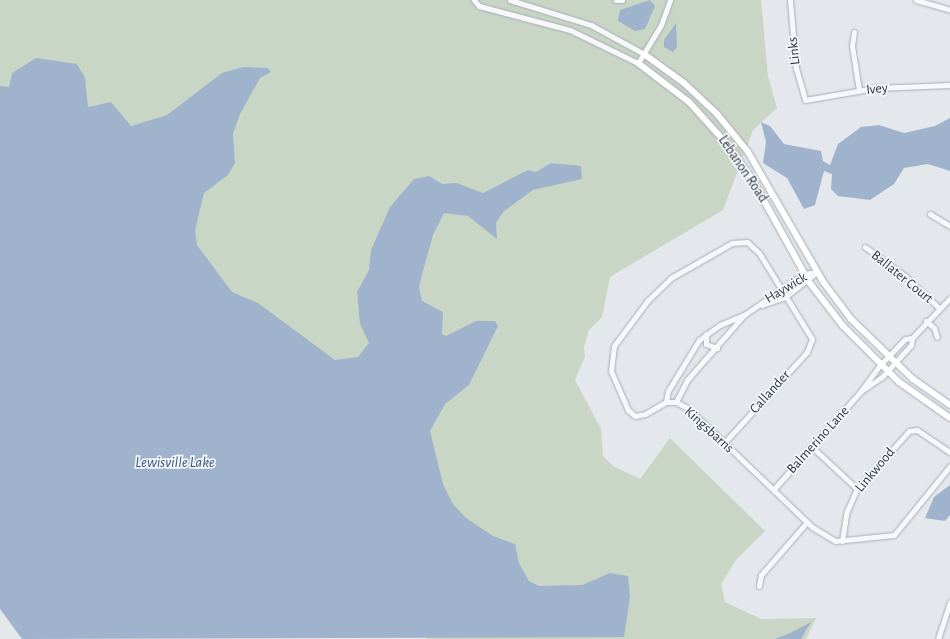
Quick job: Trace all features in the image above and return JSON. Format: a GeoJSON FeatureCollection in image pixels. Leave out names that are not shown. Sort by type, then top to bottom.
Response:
{"type":"FeatureCollection","features":[{"type":"Feature","properties":{"kind":"main road","name":"Lebanon Road"},"geometry":{"type":"LineString","coordinates":[[644,54],[711,108],[748,152],[817,272],[851,319],[895,362],[950,405]]}},
{"type":"Feature","properties":{"kind":"main road","name":"Lebanon Road"},"geometry":{"type":"LineString","coordinates":[[638,63],[689,102],[727,144],[752,179],[809,282],[843,326],[880,365],[950,418]]}},
{"type":"Feature","properties":{"kind":"street","name":"Lebanon Road"},"geometry":{"type":"LineString","coordinates":[[474,0],[479,6],[546,21],[589,37],[638,63]]}},
{"type":"Feature","properties":{"kind":"street","name":"Lebanon Road"},"geometry":{"type":"LineString","coordinates":[[510,0],[550,10],[603,30],[644,54]]}},
{"type":"Feature","properties":{"kind":"street"},"geometry":{"type":"LineString","coordinates":[[616,0],[622,0]]}},
{"type":"Feature","properties":{"kind":"street"},"geometry":{"type":"LineString","coordinates":[[638,63],[661,25],[670,0]]}},
{"type":"Feature","properties":{"kind":"street","name":"Links"},"geometry":{"type":"LineString","coordinates":[[790,0],[796,68],[805,100]]}},
{"type":"Feature","properties":{"kind":"street"},"geometry":{"type":"LineString","coordinates":[[916,0],[950,10]]}},
{"type":"Feature","properties":{"kind":"street"},"geometry":{"type":"LineString","coordinates":[[546,21],[550,10]]}},
{"type":"Feature","properties":{"kind":"street"},"geometry":{"type":"LineString","coordinates":[[854,32],[852,46],[859,90]]}},
{"type":"Feature","properties":{"kind":"street","name":"Ivey"},"geometry":{"type":"LineString","coordinates":[[805,100],[859,90],[950,85]]}},
{"type":"Feature","properties":{"kind":"street"},"geometry":{"type":"LineString","coordinates":[[930,214],[950,226]]}},
{"type":"Feature","properties":{"kind":"street","name":"Kingsbarns"},"geometry":{"type":"LineString","coordinates":[[780,288],[759,253],[747,242],[724,246],[666,281],[648,300],[614,346],[611,371],[628,410],[635,416],[645,414],[666,402],[676,402],[689,409],[807,522],[827,539],[842,542],[887,538],[899,531],[908,513],[950,466]]}},
{"type":"Feature","properties":{"kind":"street","name":"Ballater Court"},"geometry":{"type":"LineString","coordinates":[[865,247],[905,276],[939,308]]}},
{"type":"Feature","properties":{"kind":"street","name":"Haywick"},"geometry":{"type":"LineString","coordinates":[[666,402],[668,391],[681,372],[699,340],[706,334],[744,315],[780,288],[804,274],[817,272]]}},
{"type":"Feature","properties":{"kind":"street","name":"Haywick"},"geometry":{"type":"LineString","coordinates":[[755,307],[785,296],[809,282],[817,272]]}},
{"type":"Feature","properties":{"kind":"street"},"geometry":{"type":"LineString","coordinates":[[789,283],[794,290]]}},
{"type":"Feature","properties":{"kind":"street"},"geometry":{"type":"LineString","coordinates":[[780,288],[785,296]]}},
{"type":"Feature","properties":{"kind":"street","name":"Callander"},"geometry":{"type":"LineString","coordinates":[[724,443],[806,352],[812,340],[785,296]]}},
{"type":"Feature","properties":{"kind":"street"},"geometry":{"type":"LineString","coordinates":[[912,338],[926,321],[950,298]]}},
{"type":"Feature","properties":{"kind":"street","name":"Haywick"},"geometry":{"type":"LineString","coordinates":[[676,402],[689,378],[717,348],[744,315]]}},
{"type":"Feature","properties":{"kind":"street"},"geometry":{"type":"LineString","coordinates":[[926,321],[934,328],[937,337]]}},
{"type":"Feature","properties":{"kind":"street"},"geometry":{"type":"LineString","coordinates":[[706,334],[706,344],[717,348]]}},
{"type":"Feature","properties":{"kind":"street","name":"Balmerino Lane"},"geometry":{"type":"LineString","coordinates":[[774,489],[861,391],[880,365],[905,339],[912,338],[910,345],[887,371],[861,391]]}},
{"type":"Feature","properties":{"kind":"street"},"geometry":{"type":"LineString","coordinates":[[681,372],[689,378]]}},
{"type":"Feature","properties":{"kind":"street","name":"Linkwood"},"geometry":{"type":"LineString","coordinates":[[842,542],[847,510],[857,489],[914,429],[950,452]]}},
{"type":"Feature","properties":{"kind":"street"},"geometry":{"type":"LineString","coordinates":[[812,447],[857,489]]}},
{"type":"Feature","properties":{"kind":"street"},"geometry":{"type":"LineString","coordinates":[[758,586],[761,575],[807,522]]}},
{"type":"Feature","properties":{"kind":"street"},"geometry":{"type":"LineString","coordinates":[[937,638],[950,602]]}},
{"type":"Feature","properties":{"kind":"green space"},"geometry":{"type":"Polygon","coordinates":[[[0,0],[761,0],[768,76],[777,108],[753,130],[723,210],[610,277],[602,317],[589,330],[584,347],[585,356],[575,380],[601,429],[603,456],[613,466],[640,479],[670,438],[765,531],[736,560],[721,584],[725,602],[761,619],[816,618],[806,639],[427,639],[0,223],[0,0]]]}},
{"type":"Feature","properties":{"kind":"water"},"geometry":{"type":"Polygon","coordinates":[[[650,0],[655,6],[645,29],[635,31],[618,21],[620,10],[650,0]]]}},
{"type":"Feature","properties":{"kind":"water"},"geometry":{"type":"Polygon","coordinates":[[[676,23],[677,47],[673,52],[664,47],[664,40],[676,23]]]}},
{"type":"Feature","properties":{"kind":"water","name":"Lewisville Lake"},"geometry":{"type":"Polygon","coordinates":[[[36,58],[77,64],[85,78],[88,107],[111,102],[131,126],[167,115],[222,73],[243,67],[268,68],[271,72],[260,78],[240,114],[233,134],[235,163],[228,175],[204,193],[195,231],[197,245],[232,292],[258,303],[335,360],[358,357],[369,343],[360,324],[357,292],[369,270],[371,250],[390,207],[414,179],[429,176],[442,184],[457,183],[483,193],[528,170],[536,172],[551,163],[581,166],[582,179],[533,190],[503,212],[496,223],[497,239],[468,216],[444,213],[433,235],[419,287],[422,301],[443,312],[442,334],[446,336],[476,321],[495,321],[498,326],[469,385],[445,404],[430,431],[443,484],[453,504],[466,518],[493,536],[515,544],[519,563],[529,581],[539,586],[582,585],[610,573],[628,576],[630,597],[624,637],[22,639],[0,609],[0,86],[9,87],[12,73],[36,58]]]}},
{"type":"Feature","properties":{"kind":"water"},"geometry":{"type":"Polygon","coordinates":[[[950,118],[950,171],[928,164],[904,168],[894,184],[870,200],[838,196],[831,189],[832,174],[824,171],[815,205],[804,209],[787,178],[763,163],[766,142],[761,122],[770,126],[784,144],[821,151],[823,161],[830,165],[838,144],[861,127],[879,125],[904,133],[935,126],[950,118]]]}},
{"type":"Feature","properties":{"kind":"water"},"geometry":{"type":"Polygon","coordinates":[[[950,485],[950,515],[945,521],[925,518],[934,497],[950,485]]]}},
{"type":"Feature","properties":{"kind":"water"},"geometry":{"type":"Polygon","coordinates":[[[811,622],[801,639],[775,639],[788,634],[811,622]]]}}]}
